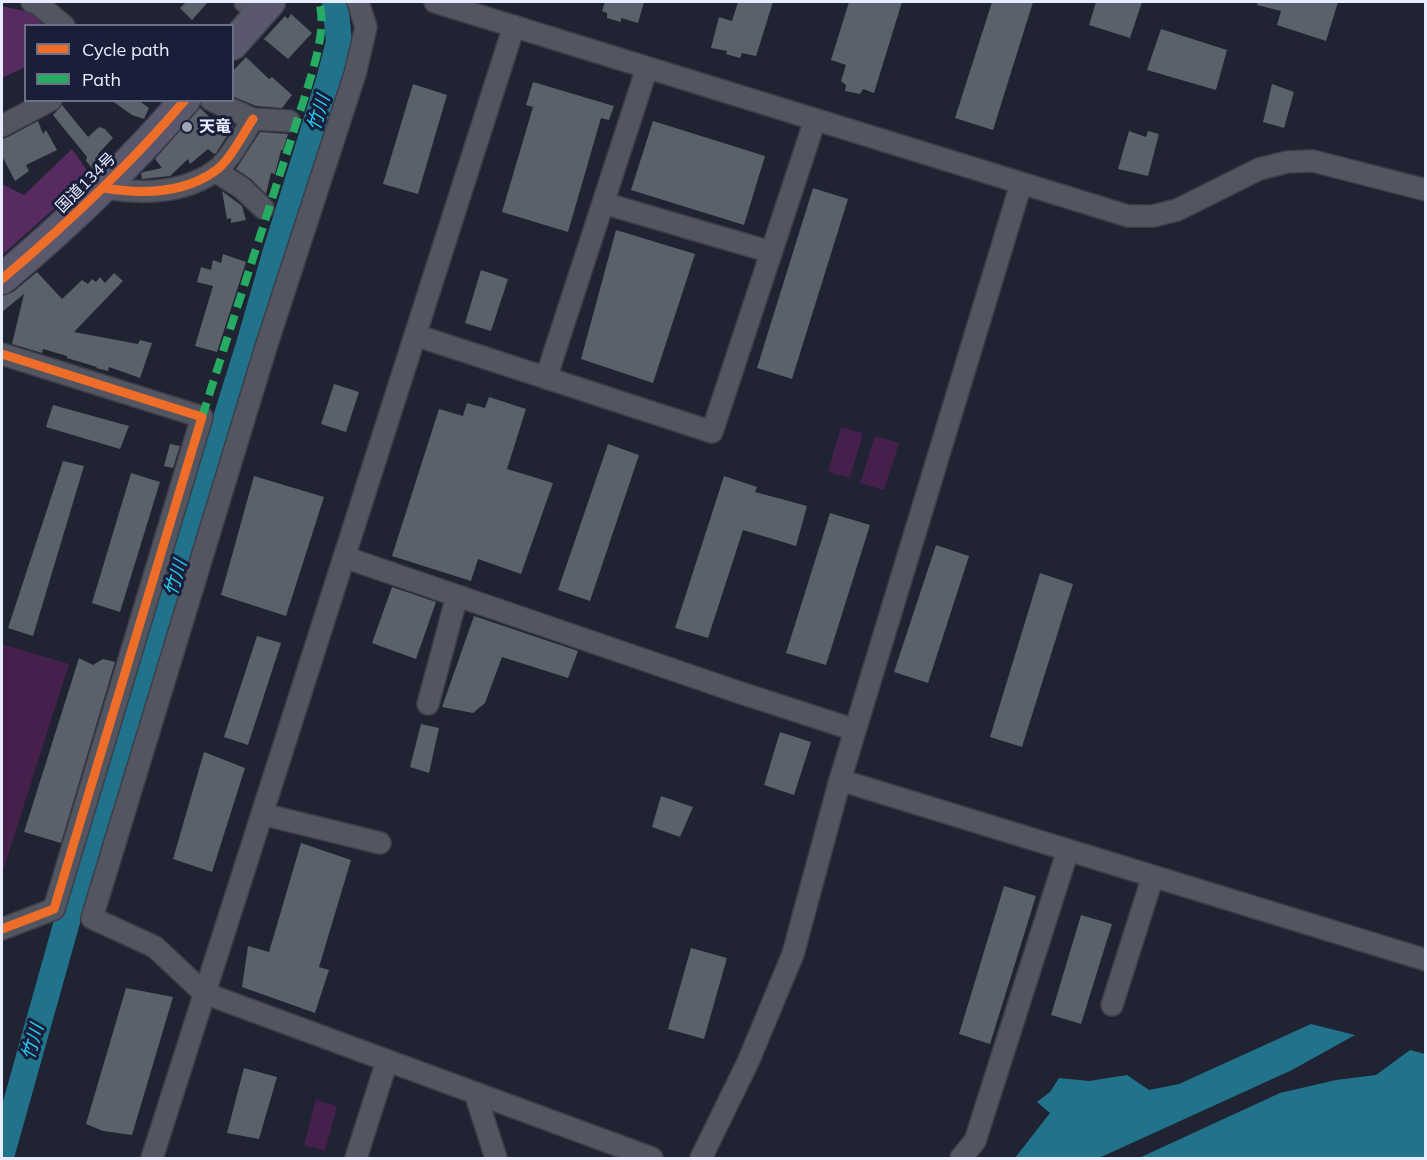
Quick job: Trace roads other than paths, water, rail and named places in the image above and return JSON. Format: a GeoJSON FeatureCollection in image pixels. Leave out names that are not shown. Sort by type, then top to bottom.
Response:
{"type":"FeatureCollection","features":[{"type":"Feature","properties":{"kind":"highway"},"geometry":{"type":"LineString","coordinates":[[234,42],[258,6]]}},
{"type":"Feature","properties":{"kind":"highway","name":"国道134号"},"geometry":{"type":"LineString","coordinates":[[2,279],[62,228],[104,188],[183,102]]}},
{"type":"Feature","properties":{"kind":"street"},"geometry":{"type":"LineString","coordinates":[[32,2],[37,3],[62,24]]}},
{"type":"Feature","properties":{"kind":"street"},"geometry":{"type":"LineString","coordinates":[[358,2],[366,27],[355,74],[266,347],[92,918],[155,947],[204,993],[652,1158]]}},
{"type":"Feature","properties":{"kind":"street"},"geometry":{"type":"LineString","coordinates":[[435,2],[1128,216],[1153,216],[1177,210],[1259,169],[1287,162],[1312,161],[1425,190]]}},
{"type":"Feature","properties":{"kind":"street"},"geometry":{"type":"LineString","coordinates":[[152,1158],[514,26]]}},
{"type":"Feature","properties":{"kind":"street"},"geometry":{"type":"LineString","coordinates":[[546,378],[647,68]]}},
{"type":"Feature","properties":{"kind":"street"},"geometry":{"type":"LineString","coordinates":[[2,126],[47,102]]}},
{"type":"Feature","properties":{"kind":"street"},"geometry":{"type":"LineString","coordinates":[[215,102],[253,119],[289,121]]}},
{"type":"Feature","properties":{"kind":"street"},"geometry":{"type":"LineString","coordinates":[[104,188],[129,192],[159,191],[186,185],[215,171],[253,119]]}},
{"type":"Feature","properties":{"kind":"street"},"geometry":{"type":"LineString","coordinates":[[415,335],[712,432],[815,120]]}},
{"type":"Feature","properties":{"kind":"street"},"geometry":{"type":"LineString","coordinates":[[215,171],[242,188],[263,208]]}},
{"type":"Feature","properties":{"kind":"street"},"geometry":{"type":"LineString","coordinates":[[701,1158],[748,1062],[793,954],[840,780],[1020,184]]}},
{"type":"Feature","properties":{"kind":"street"},"geometry":{"type":"LineString","coordinates":[[603,203],[771,252]]}},
{"type":"Feature","properties":{"kind":"street"},"geometry":{"type":"LineString","coordinates":[[2,354],[202,417],[54,909],[2,929]]}},
{"type":"Feature","properties":{"kind":"street"},"geometry":{"type":"LineString","coordinates":[[344,557],[855,730]]}},
{"type":"Feature","properties":{"kind":"street"},"geometry":{"type":"LineString","coordinates":[[428,704],[458,596]]}},
{"type":"Feature","properties":{"kind":"street"},"geometry":{"type":"LineString","coordinates":[[840,780],[1425,960]]}},
{"type":"Feature","properties":{"kind":"street"},"geometry":{"type":"LineString","coordinates":[[262,814],[380,843]]}},
{"type":"Feature","properties":{"kind":"street"},"geometry":{"type":"LineString","coordinates":[[961,1158],[975,1141],[1068,850]]}},
{"type":"Feature","properties":{"kind":"street"},"geometry":{"type":"LineString","coordinates":[[1112,1005],[1154,876]]}},
{"type":"Feature","properties":{"kind":"street"},"geometry":{"type":"LineString","coordinates":[[356,1158],[387,1060]]}},
{"type":"Feature","properties":{"kind":"street"},"geometry":{"type":"LineString","coordinates":[[475,1093],[496,1158]]}},
{"type":"Feature","properties":{"kind":"water"},"geometry":{"type":"Polygon","coordinates":[[[1311,1024],[1355,1035],[1292,1070],[1099,1158],[1015,1158],[1050,1113],[1037,1102],[1050,1092],[1059,1078],[1089,1081],[1127,1075],[1149,1090],[1179,1084],[1311,1024]]]}},
{"type":"Feature","properties":{"kind":"water"},"geometry":{"type":"Polygon","coordinates":[[[1410,1050],[1425,1054],[1425,1158],[1139,1158],[1280,1093],[1336,1080],[1376,1075],[1410,1050]]]}},
{"type":"Feature","properties":{"kind":"waterway","name":"竹川"},"geometry":{"type":"LineString","coordinates":[[2,1153],[91,836],[133,718],[330,77],[339,42],[335,2]]}},
{"type":"Feature","properties":{"kind":"place","name":"天竜"},"geometry":{"type":"Point","coordinates":[187,127]}}]}
